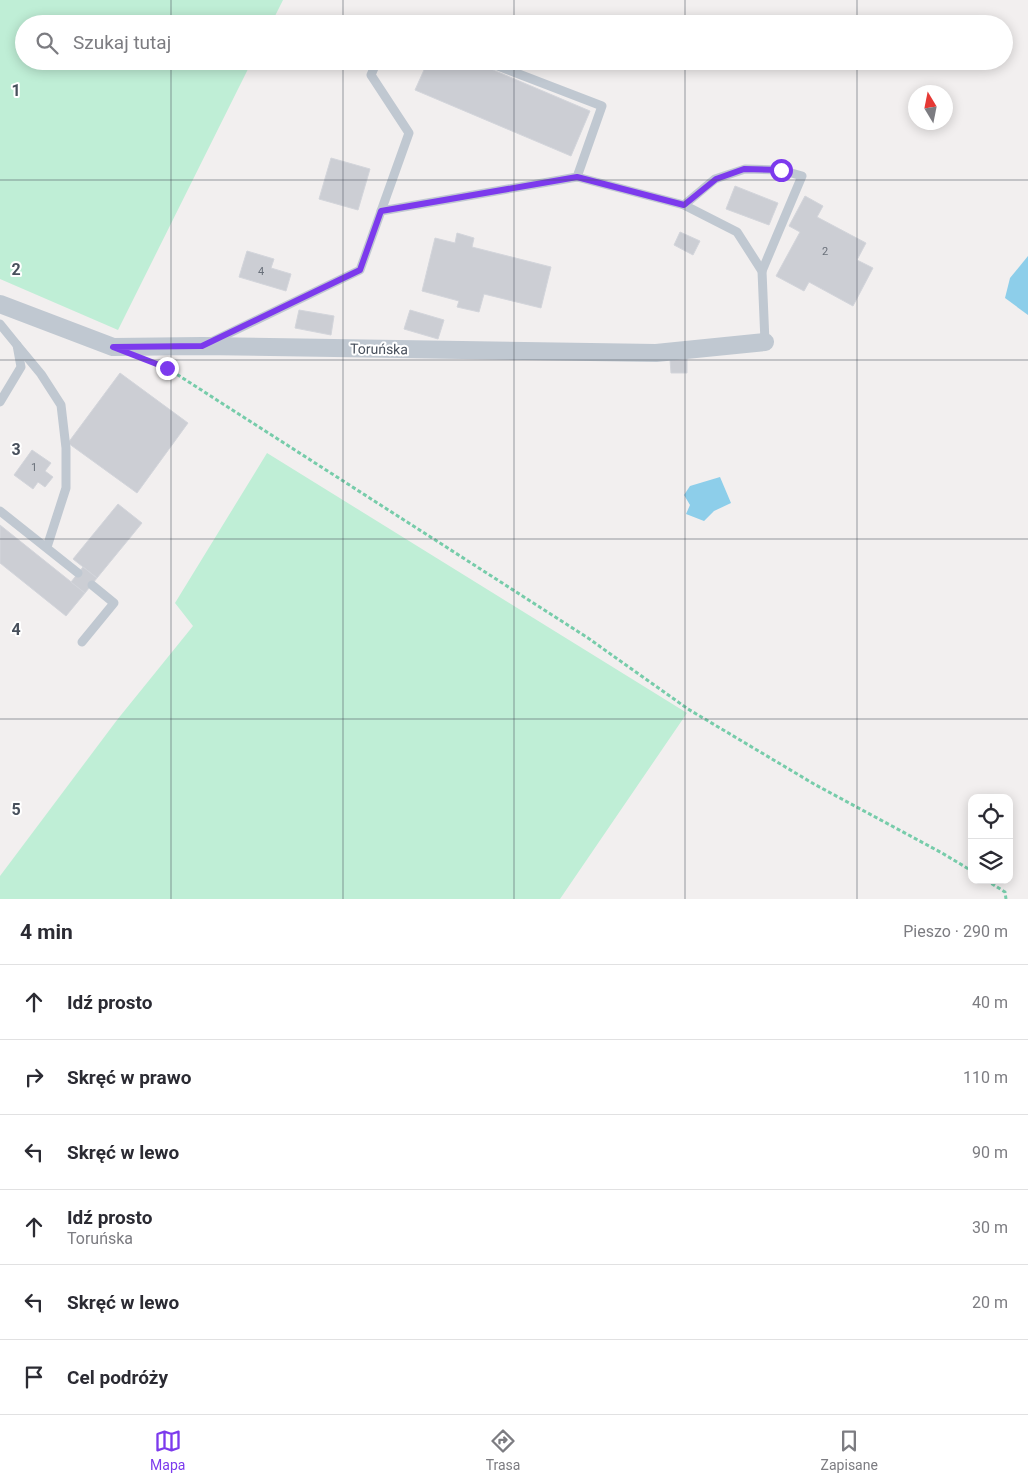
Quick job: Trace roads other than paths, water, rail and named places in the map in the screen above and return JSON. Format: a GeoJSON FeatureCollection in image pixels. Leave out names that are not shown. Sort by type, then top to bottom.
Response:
{"type":"FeatureCollection","features":[{"type":"Feature","properties":{"kind":"street","name":"Toruńska"},"geometry":{"type":"LineString","coordinates":[[0,304],[113,347],[202,346],[656,354],[765,342]]}},
{"type":"Feature","properties":{"kind":"lane"},"geometry":{"type":"LineString","coordinates":[[202,346],[360,270],[409,133],[371,75],[373,70]]}},
{"type":"Feature","properties":{"kind":"lane"},"geometry":{"type":"LineString","coordinates":[[508,70],[602,106],[577,177]]}},
{"type":"Feature","properties":{"kind":"lane"},"geometry":{"type":"LineString","coordinates":[[684,205],[716,179],[744,169],[781,170],[802,176],[762,270],[765,342]]}},
{"type":"Feature","properties":{"kind":"lane"},"geometry":{"type":"LineString","coordinates":[[381,211],[577,177],[684,205],[737,232],[762,270]]}},
{"type":"Feature","properties":{"kind":"lane"},"geometry":{"type":"LineString","coordinates":[[0,324],[41,374],[61,405],[66,448],[66,488],[47,547]]}},
{"type":"Feature","properties":{"kind":"lane"},"geometry":{"type":"LineString","coordinates":[[0,402],[21,367],[17,345]]}},
{"type":"Feature","properties":{"kind":"lane"},"geometry":{"type":"LineString","coordinates":[[0,511],[78,573]]}},
{"type":"Feature","properties":{"kind":"lane"},"geometry":{"type":"LineString","coordinates":[[82,642],[114,603],[92,585]]}},
{"type":"Feature","properties":{"kind":"water"},"geometry":{"type":"Polygon","coordinates":[[[1028,256],[1028,315],[1005,298],[1010,278],[1028,256]]]}},
{"type":"Feature","properties":{"kind":"water"},"geometry":{"type":"Polygon","coordinates":[[[720,477],[731,503],[714,511],[704,521],[686,514],[690,505],[684,495],[690,486],[720,477]]]}}]}
